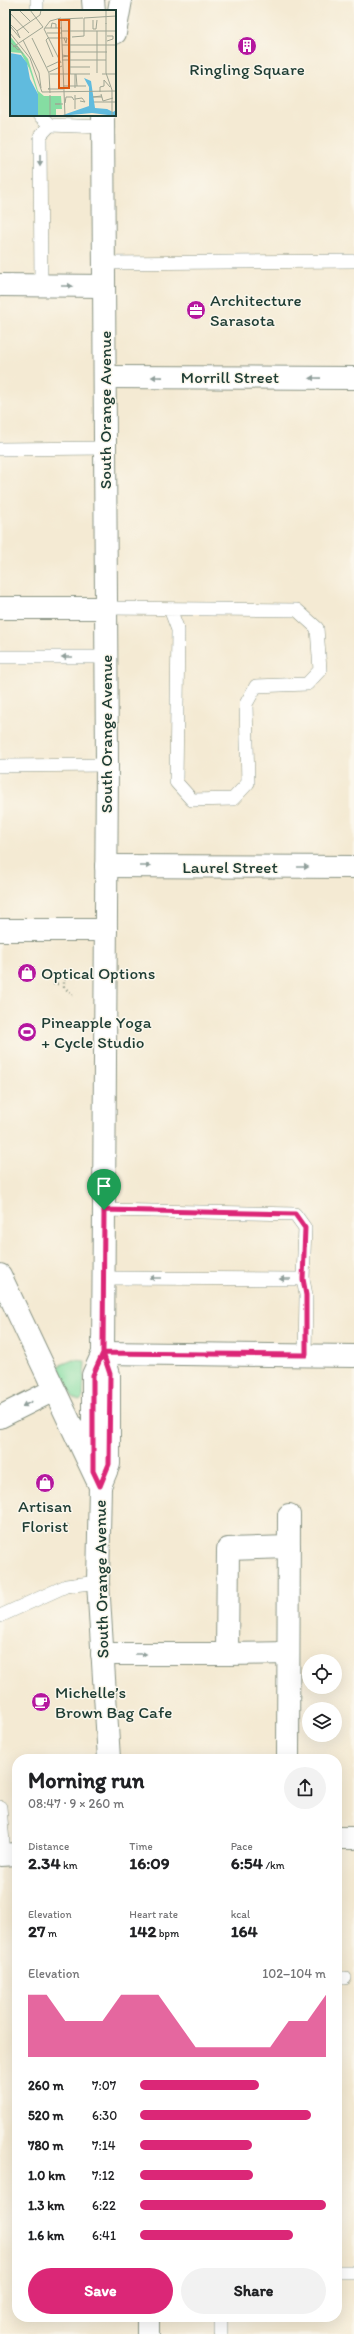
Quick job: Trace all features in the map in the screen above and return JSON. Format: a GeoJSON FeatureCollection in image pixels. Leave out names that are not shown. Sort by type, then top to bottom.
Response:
{"type":"FeatureCollection","features":[{"type":"Feature","properties":{"kind":"street"},"geometry":{"type":"LineString","coordinates":[[93,0],[94,10]]}},
{"type":"Feature","properties":{"kind":"street"},"geometry":{"type":"LineString","coordinates":[[116,28],[121,0]]}},
{"type":"Feature","properties":{"kind":"street","name":"South Orange Avenue"},"geometry":{"type":"LineString","coordinates":[[103,121],[106,377],[107,765],[103,1353],[110,1374],[109,1464],[96,1478],[98,1582],[109,1754]]}},
{"type":"Feature","properties":{"kind":"street"},"geometry":{"type":"LineString","coordinates":[[0,285],[104,286]]}},
{"type":"Feature","properties":{"kind":"street","name":"Morrill Street"},"geometry":{"type":"LineString","coordinates":[[106,377],[354,378]]}},
{"type":"Feature","properties":{"kind":"street"},"geometry":{"type":"LineString","coordinates":[[0,608],[106,608]]}},
{"type":"Feature","properties":{"kind":"street","name":"Laurel Street"},"geometry":{"type":"LineString","coordinates":[[106,866],[354,867]]}},
{"type":"Feature","properties":{"kind":"street"},"geometry":{"type":"LineString","coordinates":[[0,930],[106,930]]}},
{"type":"Feature","properties":{"kind":"street"},"geometry":{"type":"LineString","coordinates":[[0,1275],[96,1478]]}},
{"type":"Feature","properties":{"kind":"street"},"geometry":{"type":"LineString","coordinates":[[103,1353],[354,1356]]}},
{"type":"Feature","properties":{"kind":"street"},"geometry":{"type":"LineString","coordinates":[[0,1417],[54,1390]]}},
{"type":"Feature","properties":{"kind":"street"},"geometry":{"type":"LineString","coordinates":[[288,1754],[289,1515]]}},
{"type":"Feature","properties":{"kind":"street"},"geometry":{"type":"LineString","coordinates":[[227,1654],[228,1549],[289,1548]]}},
{"type":"Feature","properties":{"kind":"street"},"geometry":{"type":"LineString","coordinates":[[102,1654],[288,1653]]}},
{"type":"Feature","properties":{"kind":"street"},"geometry":{"type":"LineString","coordinates":[[342,1838],[354,1838]]}},
{"type":"Feature","properties":{"kind":"street"},"geometry":{"type":"LineString","coordinates":[[148,2322],[148,2334]]}},
{"type":"Feature","properties":{"kind":"lane"},"geometry":{"type":"LineString","coordinates":[[37,0],[38,10]]}},
{"type":"Feature","properties":{"kind":"lane"},"geometry":{"type":"LineString","coordinates":[[40,116],[50,125]]}},
{"type":"Feature","properties":{"kind":"lane"},"geometry":{"type":"LineString","coordinates":[[41,286],[40,136],[50,125],[103,121]]}},
{"type":"Feature","properties":{"kind":"lane"},"geometry":{"type":"LineString","coordinates":[[105,263],[354,261]]}},
{"type":"Feature","properties":{"kind":"lane"},"geometry":{"type":"LineString","coordinates":[[0,449],[106,448]]}},
{"type":"Feature","properties":{"kind":"lane"},"geometry":{"type":"LineString","coordinates":[[106,608],[297,610],[317,628],[320,670],[307,684],[256,686],[246,704],[248,783],[233,799],[192,800],[176,782],[178,630],[170,609]]}},
{"type":"Feature","properties":{"kind":"lane"},"geometry":{"type":"LineString","coordinates":[[0,657],[106,658]]}},
{"type":"Feature","properties":{"kind":"lane"},"geometry":{"type":"LineString","coordinates":[[0,766],[107,765]]}},
{"type":"Feature","properties":{"kind":"lane"},"geometry":{"type":"LineString","coordinates":[[104,1210],[295,1214],[305,1228],[303,1279],[306,1295],[306,1355]]}},
{"type":"Feature","properties":{"kind":"lane"},"geometry":{"type":"LineString","coordinates":[[104,1278],[303,1279]]}},
{"type":"Feature","properties":{"kind":"lane"},"geometry":{"type":"LineString","coordinates":[[0,1616],[66,1586],[98,1582]]}},
{"type":"Feature","properties":{"kind":"lane"},"geometry":{"type":"LineString","coordinates":[[0,1807],[7,1854]]}},
{"type":"Feature","properties":{"kind":"lane"},"geometry":{"type":"LineString","coordinates":[[342,2272],[354,2272]]}},
{"type":"Feature","properties":{"kind":"lane"},"geometry":{"type":"LineString","coordinates":[[221,2322],[221,2334]]}},
{"type":"Feature","properties":{"kind":"path"},"geometry":{"type":"LineString","coordinates":[[75,972],[64,980],[64,987],[75,997]]}},
{"type":"Feature","properties":{"kind":"path"},"geometry":{"type":"LineString","coordinates":[[53,984],[64,984]]}},
{"type":"Feature","properties":{"kind":"path"},"geometry":{"type":"LineString","coordinates":[[55,1046],[75,1046]]}},
{"type":"Feature","properties":{"kind":"path"},"geometry":{"type":"LineString","coordinates":[[57,1531],[71,1524]]}},
{"type":"Feature","properties":{"kind":"green space"},"geometry":{"type":"Polygon","coordinates":[[[73,1360],[85,1361],[83,1397],[80,1401],[73,1398],[58,1366],[73,1360]]]}},
{"type":"Feature","properties":{"kind":"place","name":"Ringling Square"},"geometry":{"type":"Point","coordinates":[247,46]}},
{"type":"Feature","properties":{"kind":"place","name":"Architecture Sarasota"},"geometry":{"type":"Point","coordinates":[196,310]}},
{"type":"Feature","properties":{"kind":"place","name":"Optical Options"},"geometry":{"type":"Point","coordinates":[27,973]}},
{"type":"Feature","properties":{"kind":"place","name":"Pineapple Yoga + Cycle Studio"},"geometry":{"type":"Point","coordinates":[27,1032]}},
{"type":"Feature","properties":{"kind":"place","name":"Artisan Florist"},"geometry":{"type":"Point","coordinates":[45,1483]}},
{"type":"Feature","properties":{"kind":"place","name":"Michelle’s Brown Bag Cafe"},"geometry":{"type":"Point","coordinates":[41,1702]}},
{"type":"Feature","properties":{"kind":"route"},"geometry":{"type":"LineString","coordinates":[[104,1210],[103,1353],[93,1375],[93,1471],[100,1486],[109,1464],[110,1374],[103,1353],[306,1355],[306,1295],[303,1279],[305,1228],[295,1214],[104,1210]]}}]}
